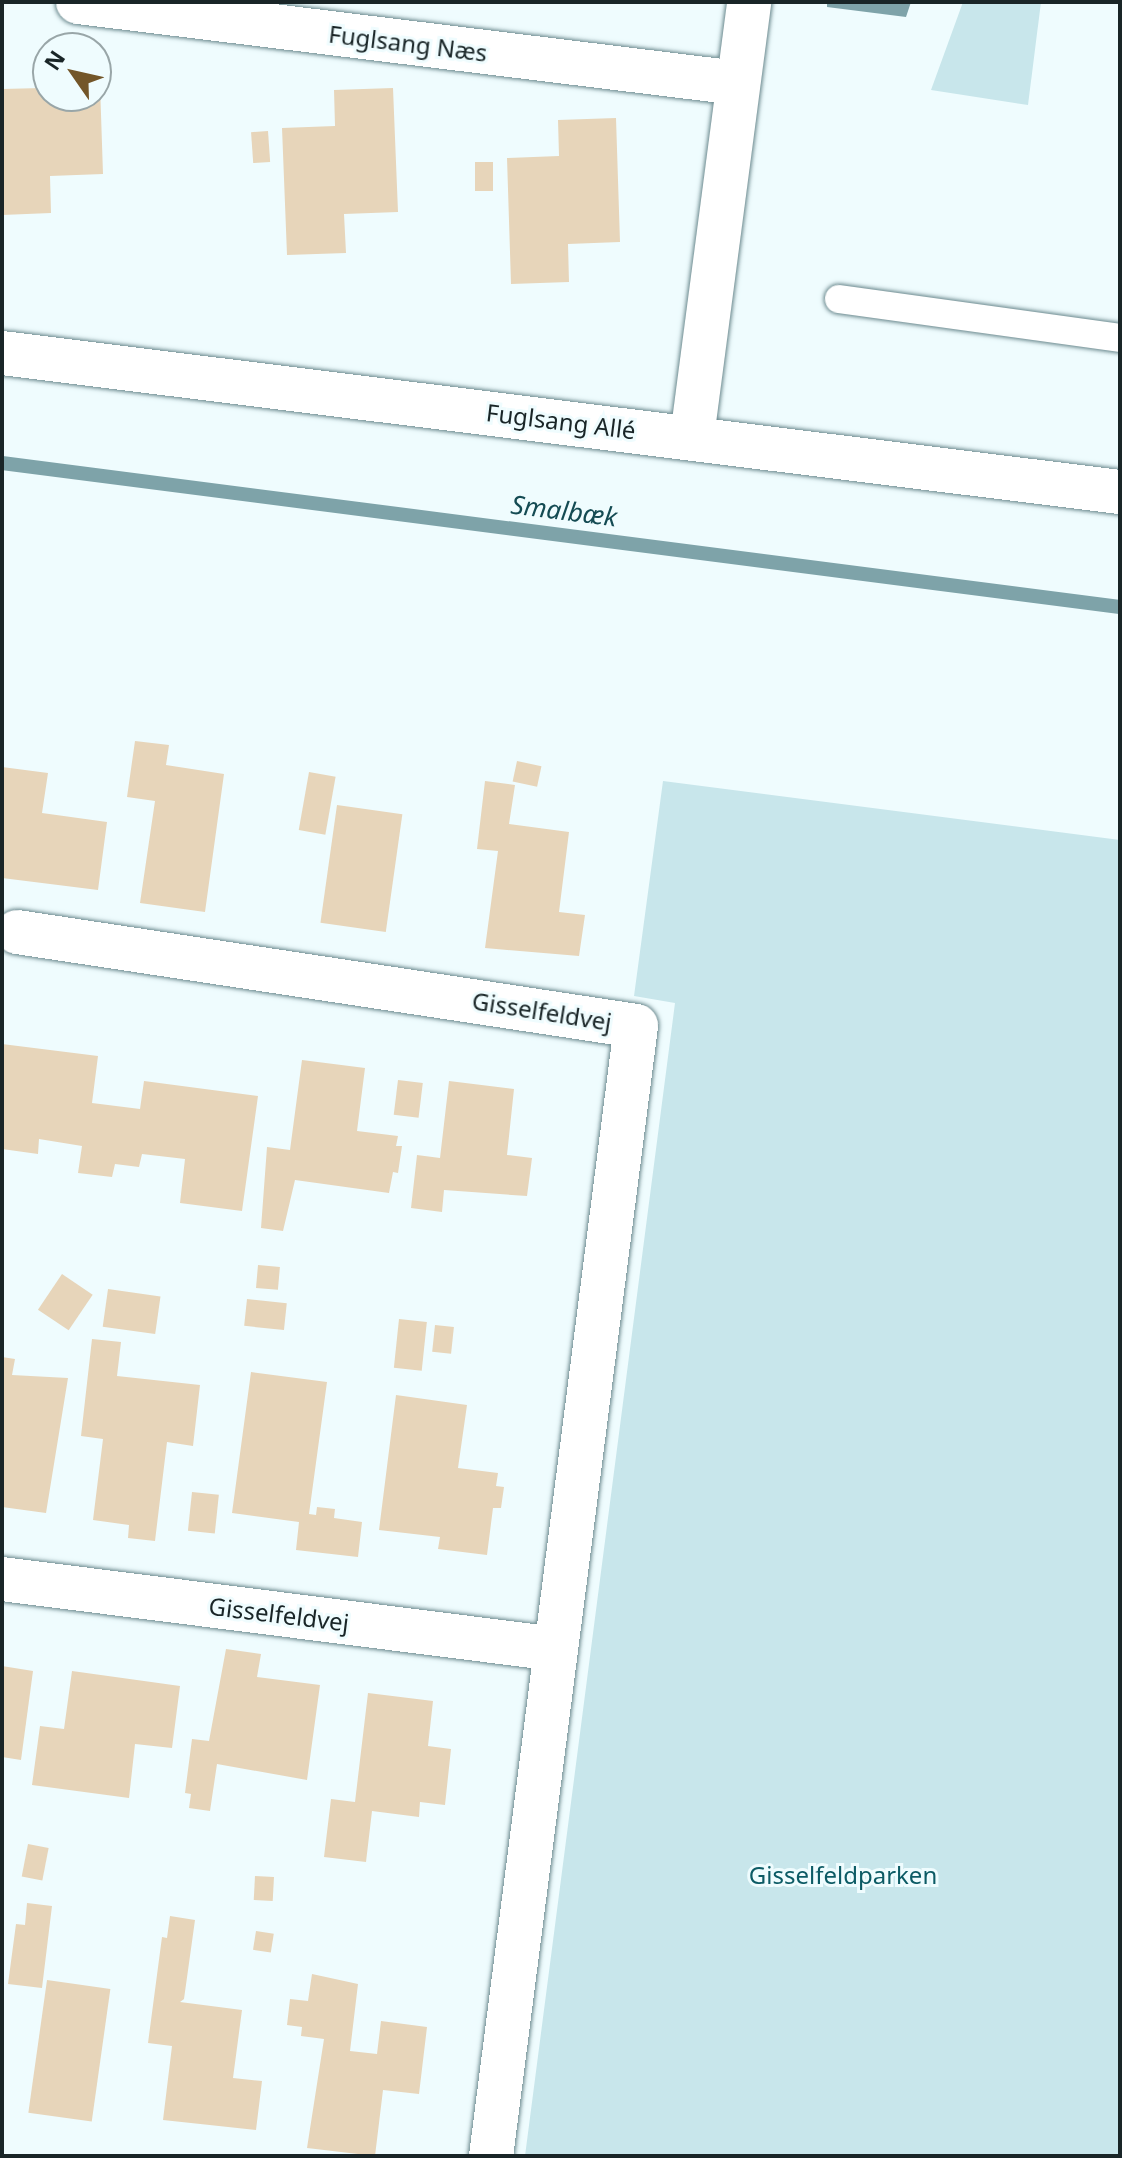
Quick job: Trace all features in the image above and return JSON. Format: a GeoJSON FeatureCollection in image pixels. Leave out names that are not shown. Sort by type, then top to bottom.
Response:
{"type":"FeatureCollection","features":[{"type":"Feature","properties":{"kind":"street","name":"Fuglsang Næs"},"geometry":{"type":"LineString","coordinates":[[78,2],[738,83]]}},
{"type":"Feature","properties":{"kind":"street"},"geometry":{"type":"LineString","coordinates":[[692,437],[749,2]]}},
{"type":"Feature","properties":{"kind":"street","name":"Fuglsang Allé"},"geometry":{"type":"LineString","coordinates":[[2,353],[1120,492]]}},
{"type":"Feature","properties":{"kind":"street","name":"Gisselfeldvej"},"geometry":{"type":"LineString","coordinates":[[17,932],[636,1026],[491,2156]]}},
{"type":"Feature","properties":{"kind":"street","name":"Gisselfeldvej"},"geometry":{"type":"LineString","coordinates":[[2,1579],[556,1649]]}},
{"type":"Feature","properties":{"kind":"lane"},"geometry":{"type":"LineString","coordinates":[[839,299],[1120,338]]}},
{"type":"Feature","properties":{"kind":"green space"},"geometry":{"type":"Polygon","coordinates":[[[963,2],[1041,2],[1028,105],[931,90],[963,2]]]}},
{"type":"Feature","properties":{"kind":"green space","name":"Gisselfeldparken"},"geometry":{"type":"Polygon","coordinates":[[[663,781],[1120,840],[1120,2156],[525,2156],[675,1003],[634,996],[663,781]]]}},
{"type":"Feature","properties":{"kind":"shaded area"},"geometry":{"type":"Polygon","coordinates":[[[827,2],[911,2],[906,17],[827,7],[827,2]]]}},
{"type":"Feature","properties":{"kind":"building"},"geometry":{"type":"Polygon","coordinates":[[[32,88],[32,112],[101,112],[103,174],[50,176],[51,213],[2,215],[2,89],[32,88]]]}},
{"type":"Feature","properties":{"kind":"building"},"geometry":{"type":"Polygon","coordinates":[[[393,88],[398,212],[344,214],[346,253],[287,255],[282,128],[335,126],[334,90],[393,88]]]}},
{"type":"Feature","properties":{"kind":"building"},"geometry":{"type":"Polygon","coordinates":[[[616,118],[620,242],[568,244],[569,282],[511,284],[507,158],[559,156],[558,120],[616,118]]]}},
{"type":"Feature","properties":{"kind":"building"},"geometry":{"type":"Polygon","coordinates":[[[268,131],[270,162],[253,163],[251,132],[268,131]]]}},
{"type":"Feature","properties":{"kind":"building"},"geometry":{"type":"Polygon","coordinates":[[[475,162],[493,162],[493,191],[475,191],[475,162]]]}},
{"type":"Feature","properties":{"kind":"building"},"geometry":{"type":"Polygon","coordinates":[[[135,741],[169,745],[166,765],[224,774],[205,912],[140,903],[155,801],[127,797],[135,741]]]}},
{"type":"Feature","properties":{"kind":"building"},"geometry":{"type":"Polygon","coordinates":[[[517,761],[541,766],[537,787],[513,782],[517,761]]]}},
{"type":"Feature","properties":{"kind":"building"},"geometry":{"type":"Polygon","coordinates":[[[2,767],[48,773],[42,813],[107,822],[98,890],[2,878],[2,767]]]}},
{"type":"Feature","properties":{"kind":"building"},"geometry":{"type":"Polygon","coordinates":[[[309,772],[336,777],[325,835],[299,830],[309,772]]]}},
{"type":"Feature","properties":{"kind":"building"},"geometry":{"type":"Polygon","coordinates":[[[485,781],[515,785],[509,824],[569,832],[559,912],[585,915],[579,956],[485,948],[498,851],[477,849],[485,781]]]}},
{"type":"Feature","properties":{"kind":"building"},"geometry":{"type":"Polygon","coordinates":[[[337,805],[402,814],[386,932],[320,923],[337,805]]]}},
{"type":"Feature","properties":{"kind":"building"},"geometry":{"type":"Polygon","coordinates":[[[2,1044],[98,1056],[92,1103],[140,1109],[144,1081],[258,1096],[242,1211],[180,1203],[185,1159],[142,1154],[139,1167],[115,1164],[112,1177],[78,1173],[82,1146],[39,1139],[38,1154],[2,1149],[2,1044]]]}},
{"type":"Feature","properties":{"kind":"building"},"geometry":{"type":"Polygon","coordinates":[[[302,1060],[365,1068],[357,1131],[398,1136],[396,1146],[402,1146],[398,1173],[393,1172],[389,1193],[295,1180],[283,1231],[261,1228],[267,1147],[290,1150],[302,1060]]]}},
{"type":"Feature","properties":{"kind":"building"},"geometry":{"type":"Polygon","coordinates":[[[398,1080],[423,1083],[419,1118],[394,1115],[398,1080]]]}},
{"type":"Feature","properties":{"kind":"building"},"geometry":{"type":"Polygon","coordinates":[[[449,1081],[514,1089],[507,1155],[532,1158],[527,1196],[444,1190],[442,1212],[411,1208],[417,1155],[440,1158],[449,1081]]]}},
{"type":"Feature","properties":{"kind":"building"},"geometry":{"type":"Polygon","coordinates":[[[258,1265],[280,1267],[278,1290],[256,1288],[258,1265]]]}},
{"type":"Feature","properties":{"kind":"building"},"geometry":{"type":"Polygon","coordinates":[[[62,1274],[93,1295],[69,1330],[38,1310],[62,1274]]]}},
{"type":"Feature","properties":{"kind":"building"},"geometry":{"type":"Polygon","coordinates":[[[108,1289],[160,1296],[155,1334],[103,1327],[108,1289]]]}},
{"type":"Feature","properties":{"kind":"building"},"geometry":{"type":"Polygon","coordinates":[[[247,1299],[287,1303],[284,1330],[244,1326],[247,1299]]]}},
{"type":"Feature","properties":{"kind":"building"},"geometry":{"type":"Polygon","coordinates":[[[399,1319],[427,1322],[422,1371],[394,1368],[399,1319]]]}},
{"type":"Feature","properties":{"kind":"building"},"geometry":{"type":"Polygon","coordinates":[[[435,1325],[454,1327],[451,1354],[432,1352],[435,1325]]]}},
{"type":"Feature","properties":{"kind":"building"},"geometry":{"type":"Polygon","coordinates":[[[92,1339],[121,1342],[117,1376],[200,1385],[193,1446],[167,1442],[155,1541],[128,1538],[129,1525],[93,1520],[103,1439],[81,1436],[92,1339]]]}},
{"type":"Feature","properties":{"kind":"building"},"geometry":{"type":"Polygon","coordinates":[[[2,1357],[15,1359],[12,1375],[68,1378],[46,1513],[2,1507],[2,1357]]]}},
{"type":"Feature","properties":{"kind":"building"},"geometry":{"type":"Polygon","coordinates":[[[251,1372],[327,1382],[309,1514],[316,1515],[317,1507],[335,1509],[334,1518],[362,1522],[358,1557],[296,1550],[299,1522],[232,1513],[251,1372]]]}},
{"type":"Feature","properties":{"kind":"building"},"geometry":{"type":"Polygon","coordinates":[[[396,1395],[467,1405],[458,1468],[498,1473],[496,1486],[504,1487],[501,1508],[493,1508],[487,1555],[438,1549],[440,1537],[379,1530],[396,1395]]]}},
{"type":"Feature","properties":{"kind":"building"},"geometry":{"type":"Polygon","coordinates":[[[192,1492],[219,1495],[215,1534],[188,1531],[192,1492]]]}},
{"type":"Feature","properties":{"kind":"building"},"geometry":{"type":"Polygon","coordinates":[[[226,1649],[261,1654],[257,1677],[320,1685],[307,1780],[217,1764],[210,1811],[189,1808],[191,1794],[185,1793],[192,1739],[209,1741],[226,1649]]]}},
{"type":"Feature","properties":{"kind":"building"},"geometry":{"type":"Polygon","coordinates":[[[2,1666],[33,1671],[21,1760],[2,1757],[2,1666]]]}},
{"type":"Feature","properties":{"kind":"building"},"geometry":{"type":"Polygon","coordinates":[[[72,1671],[180,1686],[172,1748],[135,1744],[129,1798],[32,1785],[40,1726],[64,1729],[72,1671]]]}},
{"type":"Feature","properties":{"kind":"building"},"geometry":{"type":"Polygon","coordinates":[[[368,1693],[433,1701],[428,1746],[451,1749],[445,1805],[420,1802],[419,1817],[372,1811],[366,1862],[324,1857],[331,1799],[355,1802],[368,1693]]]}},
{"type":"Feature","properties":{"kind":"building"},"geometry":{"type":"Polygon","coordinates":[[[28,1844],[49,1848],[42,1880],[22,1876],[28,1844]]]}},
{"type":"Feature","properties":{"kind":"building"},"geometry":{"type":"Polygon","coordinates":[[[255,1876],[274,1877],[273,1901],[254,1900],[255,1876]]]}},
{"type":"Feature","properties":{"kind":"building"},"geometry":{"type":"Polygon","coordinates":[[[27,1903],[52,1906],[42,1988],[8,1984],[16,1924],[25,1925],[27,1903]]]}},
{"type":"Feature","properties":{"kind":"building"},"geometry":{"type":"Polygon","coordinates":[[[170,1916],[195,1920],[184,1999],[180,2002],[242,2010],[233,2078],[262,2081],[256,2130],[163,2120],[172,2046],[148,2043],[162,1937],[167,1938],[170,1916]]]}},
{"type":"Feature","properties":{"kind":"building"},"geometry":{"type":"Polygon","coordinates":[[[256,1931],[274,1934],[271,1953],[253,1950],[256,1931]]]}},
{"type":"Feature","properties":{"kind":"building"},"geometry":{"type":"Polygon","coordinates":[[[312,1974],[358,1984],[350,2051],[377,2054],[381,2021],[427,2027],[419,2094],[383,2090],[375,2156],[307,2148],[324,2039],[301,2036],[302,2027],[287,2025],[290,1999],[308,2001],[312,1974]]]}},
{"type":"Feature","properties":{"kind":"building"},"geometry":{"type":"Polygon","coordinates":[[[47,1980],[110,1989],[92,2122],[28,2113],[47,1980]]]}},
{"type":"Feature","properties":{"kind":"waterway","name":"Smalbæk"},"geometry":{"type":"LineString","coordinates":[[2,463],[1120,607]]}}]}
